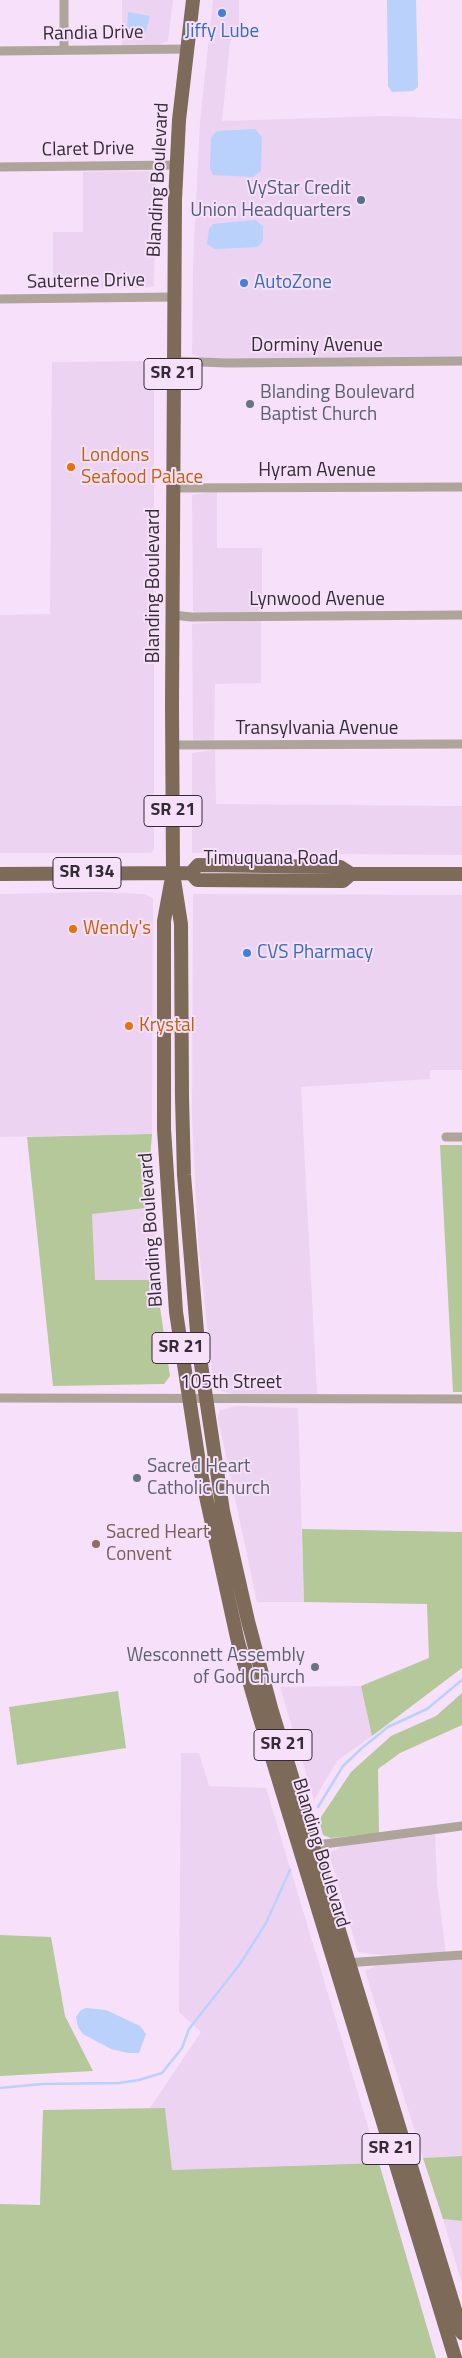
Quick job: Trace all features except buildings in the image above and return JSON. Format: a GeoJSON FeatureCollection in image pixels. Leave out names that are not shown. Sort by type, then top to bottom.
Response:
{"type":"FeatureCollection","features":[{"type":"Feature","properties":{"kind":"main road","name":"Blanding Boulevard"},"geometry":{"type":"LineString","coordinates":[[192,0],[176,165],[173,297],[173,873],[181,924],[182,1097],[187,1223],[204,1399],[238,1642],[314,1846],[462,2333]]}},
{"type":"Feature","properties":{"kind":"main road","name":"Timuquana Road"},"geometry":{"type":"LineString","coordinates":[[0,874],[191,873],[198,866],[340,867],[351,874],[462,874]]}},
{"type":"Feature","properties":{"kind":"main road","name":"Blanding Boulevard"},"geometry":{"type":"LineString","coordinates":[[173,873],[164,921],[165,1150],[169,1226],[176,1312],[188,1399],[200,1469],[228,1572]]}},
{"type":"Feature","properties":{"kind":"main road"},"geometry":{"type":"LineString","coordinates":[[165,1150],[173,1165],[175,1209],[187,1223]]}},
{"type":"Feature","properties":{"kind":"main road"},"geometry":{"type":"LineString","coordinates":[[169,1226],[183,1244],[190,1268]]}},
{"type":"Feature","properties":{"kind":"main road","name":"Blanding Boulevard"},"geometry":{"type":"LineString","coordinates":[[264,1710],[299,1847],[454,2358]]}},
{"type":"Feature","properties":{"kind":"main road"},"geometry":{"type":"LineString","coordinates":[[375,2097],[390,2095]]}},
{"type":"Feature","properties":{"kind":"main road"},"geometry":{"type":"LineString","coordinates":[[407,2201],[417,2211],[437,2274],[446,2282]]}},
{"type":"Feature","properties":{"kind":"street"},"geometry":{"type":"LineString","coordinates":[[64,0],[64,50]]}},
{"type":"Feature","properties":{"kind":"street","name":"Randia Drive"},"geometry":{"type":"LineString","coordinates":[[0,51],[186,49]]}},
{"type":"Feature","properties":{"kind":"street","name":"Claret Drive"},"geometry":{"type":"LineString","coordinates":[[0,168],[176,165]]}},
{"type":"Feature","properties":{"kind":"street","name":"Sauterne Drive"},"geometry":{"type":"LineString","coordinates":[[0,299],[173,297]]}},
{"type":"Feature","properties":{"kind":"street","name":"Dorminy Avenue"},"geometry":{"type":"LineString","coordinates":[[173,360],[227,363],[462,361]]}},
{"type":"Feature","properties":{"kind":"street","name":"Hyram Avenue"},"geometry":{"type":"LineString","coordinates":[[173,488],[462,487]]}},
{"type":"Feature","properties":{"kind":"street","name":"Lynwood Avenue"},"geometry":{"type":"LineString","coordinates":[[173,615],[200,617],[462,615]]}},
{"type":"Feature","properties":{"kind":"street","name":"Transylvania Avenue"},"geometry":{"type":"LineString","coordinates":[[172,745],[462,744]]}},
{"type":"Feature","properties":{"kind":"street"},"geometry":{"type":"LineString","coordinates":[[446,1137],[462,1136]]}},
{"type":"Feature","properties":{"kind":"street","name":"105th Street"},"geometry":{"type":"LineString","coordinates":[[0,1398],[462,1400]]}},
{"type":"Feature","properties":{"kind":"street"},"geometry":{"type":"LineString","coordinates":[[299,1847],[462,1826]]}},
{"type":"Feature","properties":{"kind":"street"},"geometry":{"type":"LineString","coordinates":[[334,1964],[462,1955]]}},
{"type":"Feature","properties":{"kind":"shaded area"},"geometry":{"type":"Polygon","coordinates":[[[122,0],[173,0],[168,41],[155,46],[122,45],[122,0]]]}},
{"type":"Feature","properties":{"kind":"shaded area"},"geometry":{"type":"Polygon","coordinates":[[[213,0],[239,0],[239,33],[234,35],[230,42],[222,121],[385,116],[462,119],[462,358],[205,359],[192,354],[193,264],[200,122],[213,0]]]}},
{"type":"Feature","properties":{"kind":"shaded area"},"geometry":{"type":"Polygon","coordinates":[[[83,172],[156,172],[154,286],[53,289],[53,232],[83,232],[83,172]]]}},
{"type":"Feature","properties":{"kind":"shaded area"},"geometry":{"type":"Polygon","coordinates":[[[154,361],[154,850],[151,853],[0,853],[0,615],[50,614],[52,362],[154,361]]]}},
{"type":"Feature","properties":{"kind":"shaded area"},"geometry":{"type":"Polygon","coordinates":[[[217,491],[217,548],[262,548],[262,613],[202,613],[193,611],[192,495],[217,491]]]}},
{"type":"Feature","properties":{"kind":"shaded area"},"geometry":{"type":"Polygon","coordinates":[[[261,620],[261,683],[215,684],[214,741],[193,739],[192,624],[261,620]]]}},
{"type":"Feature","properties":{"kind":"shaded area"},"geometry":{"type":"Polygon","coordinates":[[[215,750],[216,804],[462,806],[462,855],[192,853],[192,753],[215,750]]]}},
{"type":"Feature","properties":{"kind":"shaded area"},"geometry":{"type":"Polygon","coordinates":[[[97,892],[144,894],[153,898],[152,1134],[0,1137],[0,894],[97,892]]]}},
{"type":"Feature","properties":{"kind":"shaded area"},"geometry":{"type":"Polygon","coordinates":[[[193,894],[462,895],[462,1070],[430,1070],[430,1079],[301,1087],[317,1395],[236,1395],[214,1389],[198,1240],[192,1117],[193,894]]]}},
{"type":"Feature","properties":{"kind":"shaded area"},"geometry":{"type":"Polygon","coordinates":[[[154,1208],[156,1280],[95,1281],[91,1213],[154,1208]]]}},
{"type":"Feature","properties":{"kind":"shaded area"},"geometry":{"type":"Polygon","coordinates":[[[237,1406],[298,1408],[304,1602],[257,1602],[218,1418],[220,1410],[237,1406]]]}},
{"type":"Feature","properties":{"kind":"shaded area"},"geometry":{"type":"Polygon","coordinates":[[[361,1686],[372,1736],[337,1761],[314,1800],[280,1687],[361,1686]]]}},
{"type":"Feature","properties":{"kind":"shaded area"},"geometry":{"type":"Polygon","coordinates":[[[181,1753],[199,1753],[209,1786],[266,1788],[379,2163],[172,2170],[165,2108],[150,2108],[201,2032],[179,2012],[181,1753]]]}},
{"type":"Feature","properties":{"kind":"shaded area"},"geometry":{"type":"Polygon","coordinates":[[[435,1833],[437,1884],[446,1953],[380,1955],[358,1952],[329,1853],[344,1845],[435,1833]]]}},
{"type":"Feature","properties":{"kind":"shaded area"},"geometry":{"type":"Polygon","coordinates":[[[462,1959],[462,2156],[423,2158],[365,1971],[382,1963],[462,1959]]]}},
{"type":"Feature","properties":{"kind":"shaded area"},"geometry":{"type":"Polygon","coordinates":[[[443,2219],[462,2221],[462,2284],[443,2219]]]}},
{"type":"Feature","properties":{"kind":"green space"},"geometry":{"type":"Polygon","coordinates":[[[152,1134],[146,1208],[92,1214],[95,1280],[156,1280],[170,1376],[164,1384],[53,1386],[27,1137],[152,1134]]]}},
{"type":"Feature","properties":{"kind":"green space"},"geometry":{"type":"Polygon","coordinates":[[[440,1145],[462,1145],[462,1392],[453,1392],[440,1145]]]}},
{"type":"Feature","properties":{"kind":"green space"},"geometry":{"type":"Polygon","coordinates":[[[302,1529],[462,1532],[462,1668],[372,1736],[361,1686],[429,1658],[427,1604],[304,1602],[302,1529]]]}},
{"type":"Feature","properties":{"kind":"green space"},"geometry":{"type":"Polygon","coordinates":[[[118,1691],[126,1748],[17,1765],[9,1707],[118,1691]]]}},
{"type":"Feature","properties":{"kind":"green space"},"geometry":{"type":"Polygon","coordinates":[[[462,1693],[462,1725],[400,1753],[378,1769],[379,1833],[331,1838],[323,1835],[319,1820],[351,1772],[391,1736],[436,1716],[462,1693]]]}},
{"type":"Feature","properties":{"kind":"green space"},"geometry":{"type":"Polygon","coordinates":[[[0,1935],[51,1937],[65,2016],[93,2071],[0,2076],[0,1935]]]}},
{"type":"Feature","properties":{"kind":"green space"},"geometry":{"type":"Polygon","coordinates":[[[165,2108],[172,2170],[379,2163],[436,2358],[0,2358],[0,2204],[40,2205],[43,2110],[165,2108]]]}},
{"type":"Feature","properties":{"kind":"green space"},"geometry":{"type":"Polygon","coordinates":[[[462,2156],[462,2221],[443,2219],[423,2158],[462,2156]]]}},
{"type":"Feature","properties":{"kind":"water"},"geometry":{"type":"Polygon","coordinates":[[[387,0],[416,0],[418,87],[413,91],[392,92],[388,86],[387,0]]]}},
{"type":"Feature","properties":{"kind":"water"},"geometry":{"type":"Polygon","coordinates":[[[128,12],[150,16],[145,34],[131,34],[127,28],[128,12]]]}},
{"type":"Feature","properties":{"kind":"water"},"geometry":{"type":"Polygon","coordinates":[[[255,129],[262,137],[261,171],[253,177],[213,175],[210,168],[211,138],[217,131],[255,129]]]}},
{"type":"Feature","properties":{"kind":"water"},"geometry":{"type":"Polygon","coordinates":[[[255,220],[263,226],[263,241],[257,247],[215,249],[207,244],[209,229],[213,224],[255,220]]]}},
{"type":"Feature","properties":{"kind":"water"},"geometry":{"type":"Polygon","coordinates":[[[86,2008],[106,2010],[140,2026],[146,2034],[139,2053],[128,2053],[111,2049],[83,2034],[78,2027],[76,2017],[81,2010],[86,2008]]]}},
{"type":"Feature","properties":{"kind":"waterway"},"geometry":{"type":"LineString","coordinates":[[318,1807],[343,1766],[362,1748],[388,1727],[427,1709],[462,1680]]}},
{"type":"Feature","properties":{"kind":"waterway"},"geometry":{"type":"LineString","coordinates":[[0,2088],[42,2084],[119,2083],[139,2080],[162,2073],[182,2048],[189,2029],[240,1964],[266,1923],[290,1870]]}},
{"type":"Feature","properties":{"kind":"place","name":"Jiffy Lube"},"geometry":{"type":"Point","coordinates":[222,13]}},
{"type":"Feature","properties":{"kind":"place","name":"VyStar Credit Union Headquarters"},"geometry":{"type":"Point","coordinates":[361,200]}},
{"type":"Feature","properties":{"kind":"place","name":"AutoZone"},"geometry":{"type":"Point","coordinates":[244,283]}},
{"type":"Feature","properties":{"kind":"place","name":"Blanding Boulevard Baptist Church"},"geometry":{"type":"Point","coordinates":[250,404]}},
{"type":"Feature","properties":{"kind":"place","name":"Londons Seafood Palace"},"geometry":{"type":"Point","coordinates":[71,467]}},
{"type":"Feature","properties":{"kind":"place","name":"Wendy's"},"geometry":{"type":"Point","coordinates":[73,929]}},
{"type":"Feature","properties":{"kind":"place","name":"CVS Pharmacy"},"geometry":{"type":"Point","coordinates":[247,953]}},
{"type":"Feature","properties":{"kind":"place","name":"Krystal"},"geometry":{"type":"Point","coordinates":[129,1026]}},
{"type":"Feature","properties":{"kind":"place","name":"Sacred Heart Catholic Church"},"geometry":{"type":"Point","coordinates":[137,1478]}},
{"type":"Feature","properties":{"kind":"place","name":"Sacred Heart Convent"},"geometry":{"type":"Point","coordinates":[96,1544]}},
{"type":"Feature","properties":{"kind":"place","name":"Wesconnett Assembly of God Church"},"geometry":{"type":"Point","coordinates":[315,1667]}}]}
